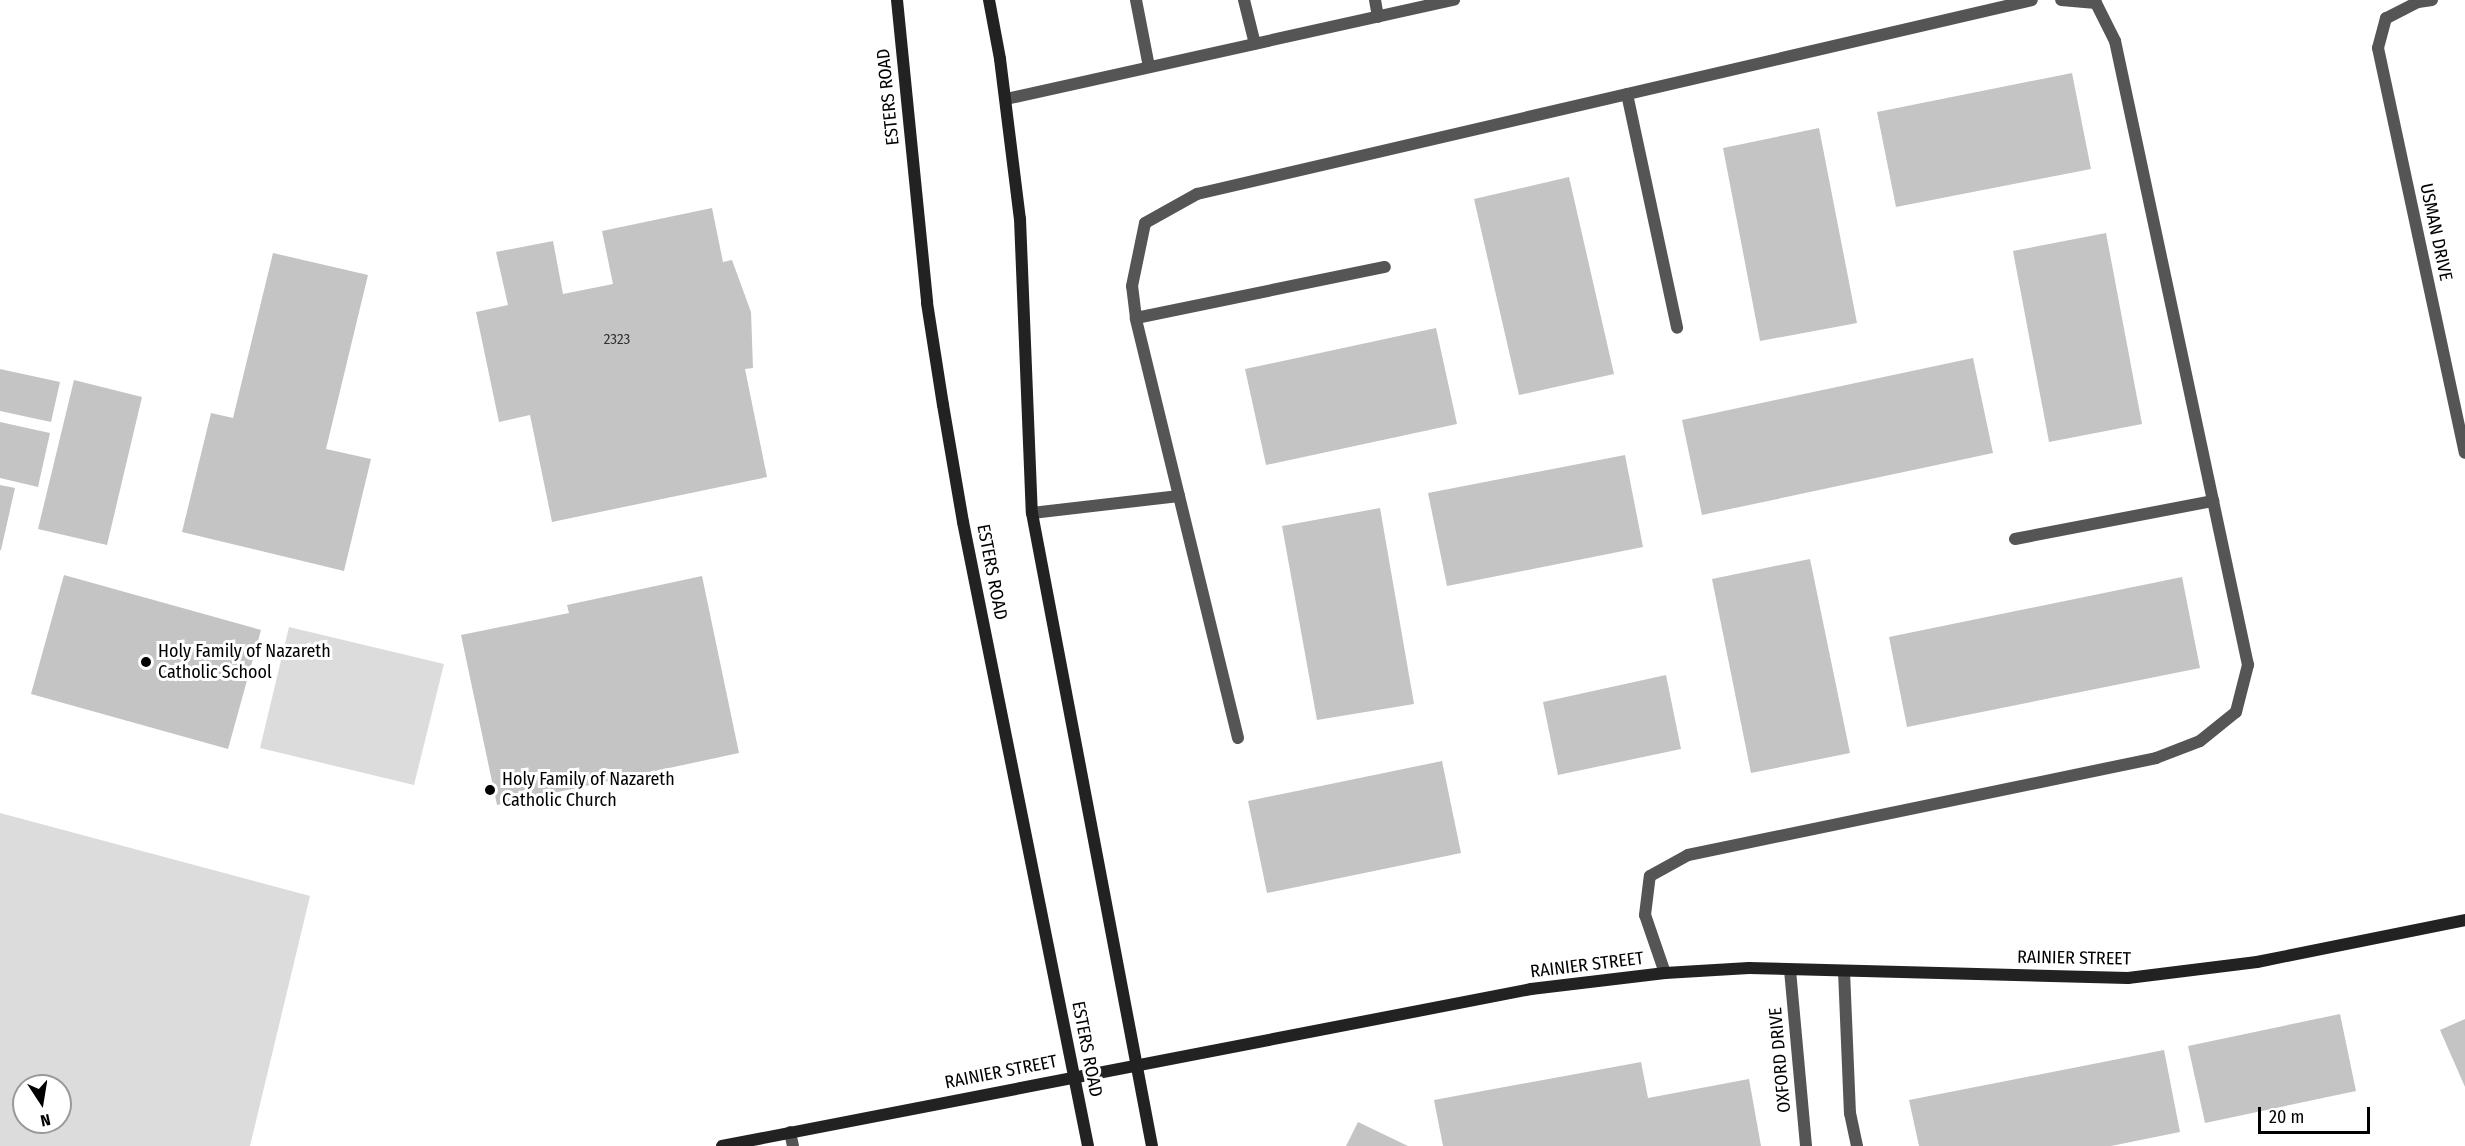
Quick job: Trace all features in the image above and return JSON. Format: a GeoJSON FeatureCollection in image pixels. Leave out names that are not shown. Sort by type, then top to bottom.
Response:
{"type":"FeatureCollection","features":[{"type":"Feature","properties":{"kind":"main road","name":"ESTERS ROAD"},"geometry":{"type":"LineString","coordinates":[[897,0],[927,303],[943,405],[963,522],[1088,1146]]}},
{"type":"Feature","properties":{"kind":"main road"},"geometry":{"type":"LineString","coordinates":[[989,0],[1005,99],[1020,219],[1032,513],[1152,1146]]}},
{"type":"Feature","properties":{"kind":"main road","name":"RAINIER STREET"},"geometry":{"type":"LineString","coordinates":[[722,1146],[1531,989],[1665,974],[1749,968],[2128,978],[2257,962],[2465,920]]}},
{"type":"Feature","properties":{"kind":"street"},"geometry":{"type":"LineString","coordinates":[[1136,0],[1149,67]]}},
{"type":"Feature","properties":{"kind":"street"},"geometry":{"type":"LineString","coordinates":[[1244,0],[1254,44]]}},
{"type":"Feature","properties":{"kind":"street"},"geometry":{"type":"LineString","coordinates":[[1375,0],[1378,16]]}},
{"type":"Feature","properties":{"kind":"street"},"geometry":{"type":"LineString","coordinates":[[1005,99],[1454,0]]}},
{"type":"Feature","properties":{"kind":"street"},"geometry":{"type":"LineString","coordinates":[[1238,738],[1137,318],[1132,286],[1145,223],[1197,194],[2032,0]]}},
{"type":"Feature","properties":{"kind":"street"},"geometry":{"type":"LineString","coordinates":[[1665,974],[1645,915],[1650,876],[1688,855],[2156,759],[2200,741],[2236,712],[2247,665],[2115,41],[2096,3],[2061,0]]}},
{"type":"Feature","properties":{"kind":"street","name":"USMAN DRIVE"},"geometry":{"type":"LineString","coordinates":[[2432,0],[2418,2],[2386,18],[2378,48],[2465,453]]}},
{"type":"Feature","properties":{"kind":"street"},"geometry":{"type":"LineString","coordinates":[[1627,94],[1677,328]]}},
{"type":"Feature","properties":{"kind":"street"},"geometry":{"type":"LineString","coordinates":[[1137,318],[1385,267]]}},
{"type":"Feature","properties":{"kind":"street"},"geometry":{"type":"LineString","coordinates":[[1032,513],[1179,496]]}},
{"type":"Feature","properties":{"kind":"street"},"geometry":{"type":"LineString","coordinates":[[2016,539],[2212,501]]}},
{"type":"Feature","properties":{"kind":"street","name":"OXFORD DRIVE"},"geometry":{"type":"LineString","coordinates":[[1790,970],[1806,1146]]}},
{"type":"Feature","properties":{"kind":"street"},"geometry":{"type":"LineString","coordinates":[[1844,971],[1850,1113],[1857,1146]]}},
{"type":"Feature","properties":{"kind":"street"},"geometry":{"type":"LineString","coordinates":[[790,1132],[793,1146]]}},
{"type":"Feature","properties":{"kind":"shaded area"},"geometry":{"type":"Polygon","coordinates":[[[289,627],[444,664],[414,785],[260,748],[289,627]]]}},
{"type":"Feature","properties":{"kind":"shaded area"},"geometry":{"type":"Polygon","coordinates":[[[0,813],[310,896],[250,1146],[0,1146],[0,813]]]}},
{"type":"Feature","properties":{"kind":"building"},"geometry":{"type":"Polygon","coordinates":[[[2072,73],[2091,169],[1896,207],[1877,112],[2072,73]]]}},
{"type":"Feature","properties":{"kind":"building"},"geometry":{"type":"Polygon","coordinates":[[[1819,128],[1857,323],[1760,341],[1723,148],[1819,128]]]}},
{"type":"Feature","properties":{"kind":"building"},"geometry":{"type":"Polygon","coordinates":[[[1569,177],[1614,374],[1519,395],[1474,199],[1569,177]]]}},
{"type":"Feature","properties":{"kind":"building"},"geometry":{"type":"Polygon","coordinates":[[[712,208],[723,262],[732,260],[751,312],[753,368],[745,369],[767,477],[552,522],[530,415],[499,422],[476,312],[508,305],[496,252],[553,241],[563,294],[613,284],[602,231],[712,208]]]}},
{"type":"Feature","properties":{"kind":"building"},"geometry":{"type":"Polygon","coordinates":[[[2106,233],[2142,424],[2049,442],[2013,251],[2106,233]]]}},
{"type":"Feature","properties":{"kind":"building"},"geometry":{"type":"Polygon","coordinates":[[[273,253],[368,275],[326,449],[371,459],[344,571],[182,532],[211,413],[233,418],[273,253]]]}},
{"type":"Feature","properties":{"kind":"building"},"geometry":{"type":"Polygon","coordinates":[[[1436,328],[1457,424],[1266,465],[1245,369],[1436,328]]]}},
{"type":"Feature","properties":{"kind":"building"},"geometry":{"type":"Polygon","coordinates":[[[1973,358],[1993,453],[1702,515],[1682,420],[1973,358]]]}},
{"type":"Feature","properties":{"kind":"building"},"geometry":{"type":"Polygon","coordinates":[[[0,369],[60,382],[51,422],[0,411],[0,369]]]}},
{"type":"Feature","properties":{"kind":"building"},"geometry":{"type":"Polygon","coordinates":[[[74,380],[142,397],[107,545],[38,529],[74,380]]]}},
{"type":"Feature","properties":{"kind":"building"},"geometry":{"type":"Polygon","coordinates":[[[0,422],[50,433],[38,487],[0,478],[0,422]]]}},
{"type":"Feature","properties":{"kind":"building"},"geometry":{"type":"Polygon","coordinates":[[[1625,455],[1643,547],[1447,586],[1428,493],[1625,455]]]}},
{"type":"Feature","properties":{"kind":"building"},"geometry":{"type":"Polygon","coordinates":[[[0,485],[15,488],[1,550],[0,550],[0,485]]]}},
{"type":"Feature","properties":{"kind":"building"},"geometry":{"type":"Polygon","coordinates":[[[1380,508],[1414,704],[1317,720],[1282,526],[1380,508]]]}},
{"type":"Feature","properties":{"kind":"building"},"geometry":{"type":"Polygon","coordinates":[[[1810,559],[1850,753],[1751,773],[1712,579],[1810,559]]]}},
{"type":"Feature","properties":{"kind":"building","name":"Holy Family of Nazareth Catholic School"},"geometry":{"type":"Polygon","coordinates":[[[64,575],[261,630],[228,749],[31,694],[64,575]]]}},
{"type":"Feature","properties":{"kind":"building"},"geometry":{"type":"Polygon","coordinates":[[[702,576],[739,753],[497,805],[461,635],[569,613],[567,605],[702,576]]]}},
{"type":"Feature","properties":{"kind":"building"},"geometry":{"type":"Polygon","coordinates":[[[2182,577],[2200,668],[1907,727],[1889,637],[2182,577]]]}},
{"type":"Feature","properties":{"kind":"building"},"geometry":{"type":"Polygon","coordinates":[[[1666,675],[1681,749],[1558,775],[1543,702],[1666,675]]]}},
{"type":"Feature","properties":{"kind":"building"},"geometry":{"type":"Polygon","coordinates":[[[1442,761],[1461,853],[1267,893],[1248,801],[1442,761]]]}},
{"type":"Feature","properties":{"kind":"building"},"geometry":{"type":"Polygon","coordinates":[[[2340,1014],[2356,1091],[2205,1123],[2188,1046],[2340,1014]]]}},
{"type":"Feature","properties":{"kind":"building"},"geometry":{"type":"Polygon","coordinates":[[[2465,1019],[2465,1087],[2440,1030],[2465,1019]]]}},
{"type":"Feature","properties":{"kind":"building"},"geometry":{"type":"Polygon","coordinates":[[[2164,1050],[2180,1132],[2111,1146],[1919,1146],[1909,1100],[2164,1050]]]}},
{"type":"Feature","properties":{"kind":"building"},"geometry":{"type":"Polygon","coordinates":[[[1641,1062],[1648,1098],[1749,1079],[1761,1146],[1443,1146],[1434,1100],[1641,1062]]]}},
{"type":"Feature","properties":{"kind":"building"},"geometry":{"type":"Polygon","coordinates":[[[1358,1122],[1408,1146],[1346,1146],[1358,1122]]]}},
{"type":"Feature","properties":{"kind":"place","name":"Holy Family of Nazareth Catholic School"},"geometry":{"type":"Point","coordinates":[146,662]}},
{"type":"Feature","properties":{"kind":"place","name":"Holy Family of Nazareth Catholic Church"},"geometry":{"type":"Point","coordinates":[490,790]}}]}
